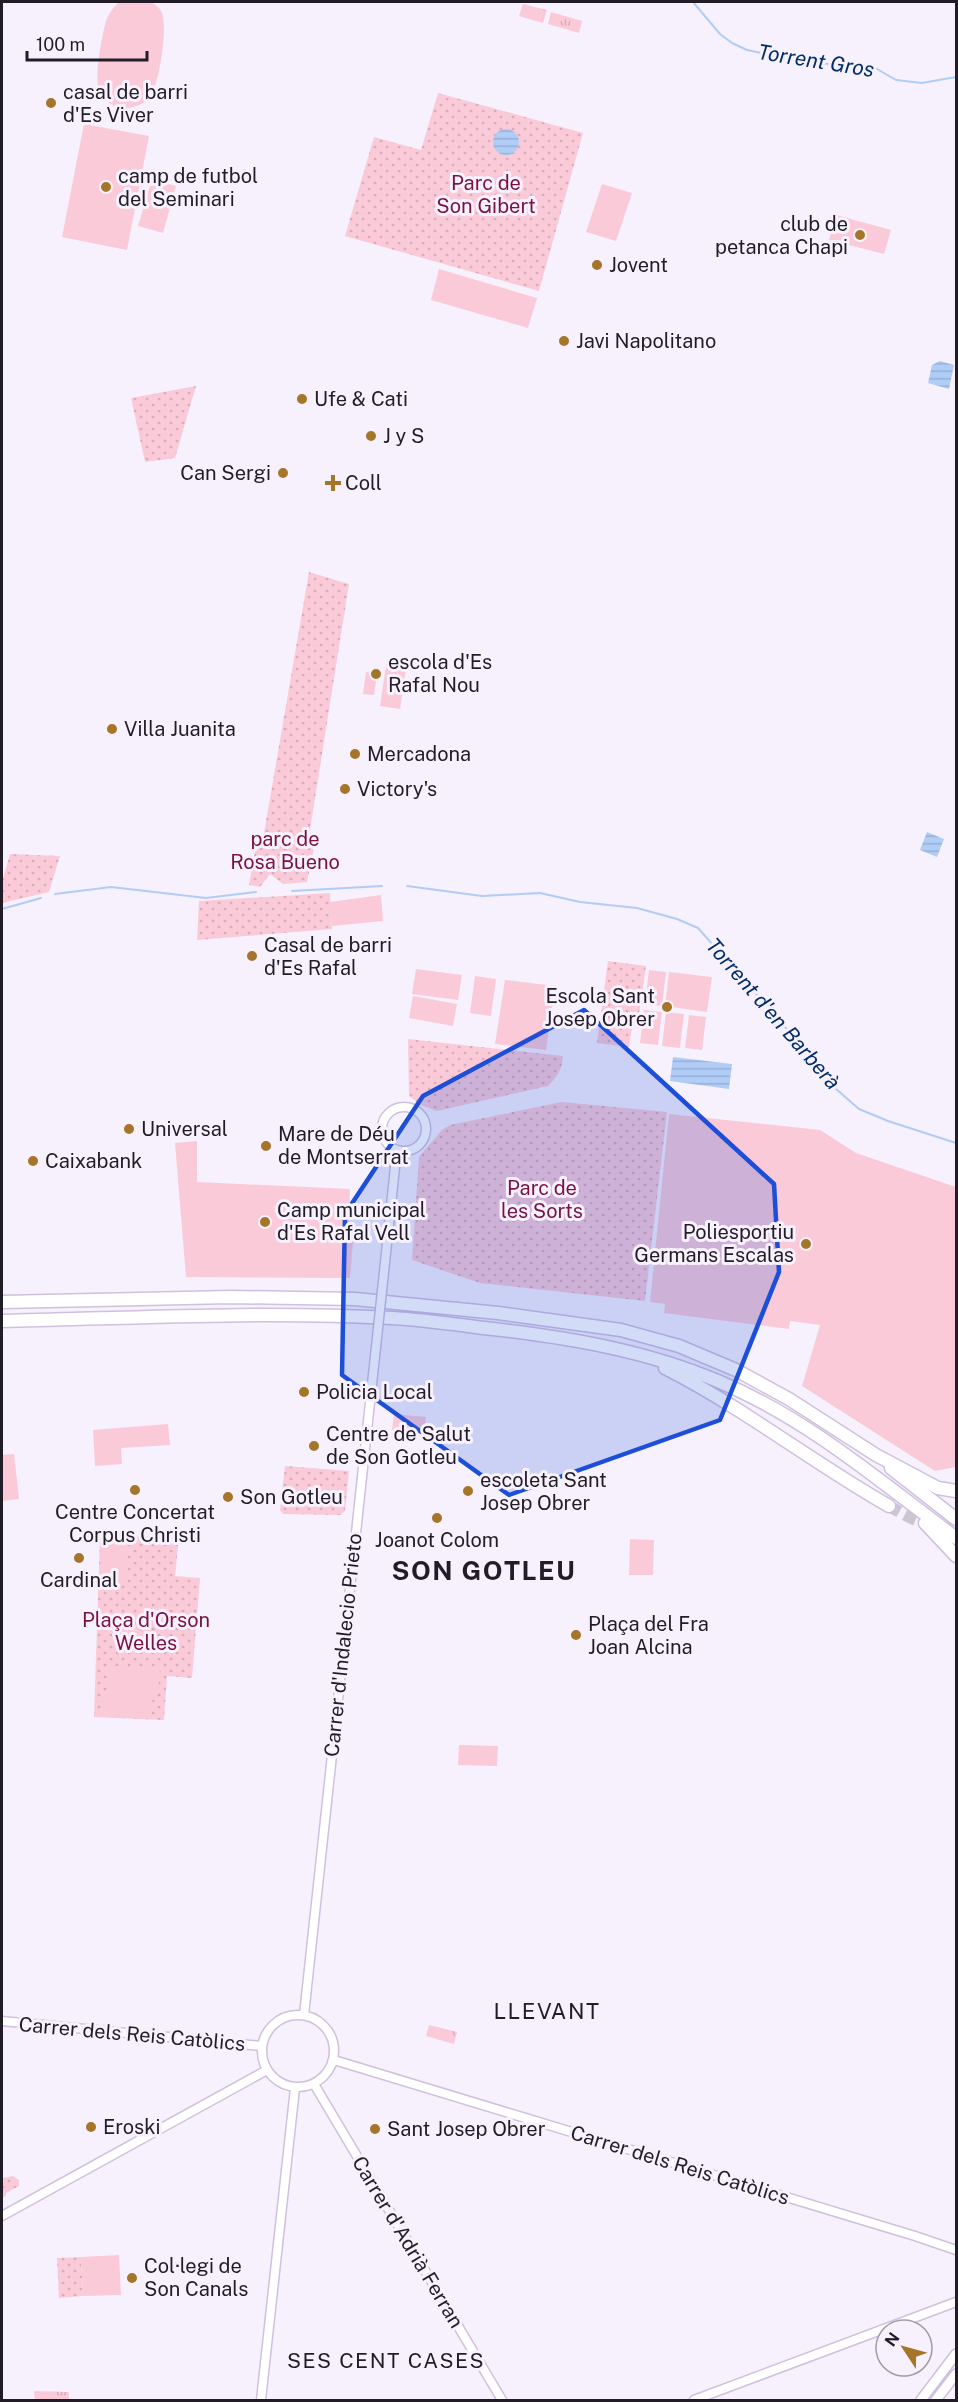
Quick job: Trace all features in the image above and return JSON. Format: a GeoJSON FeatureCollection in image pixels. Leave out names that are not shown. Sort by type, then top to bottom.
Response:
{"type":"FeatureCollection","features":[{"type":"Feature","properties":{"kind":"highway"},"geometry":{"type":"LineString","coordinates":[[2,1302],[241,1297],[355,1299],[457,1308],[601,1327],[659,1340],[718,1361],[772,1388],[876,1455],[938,1488],[957,1491]]}},
{"type":"Feature","properties":{"kind":"highway"},"geometry":{"type":"LineString","coordinates":[[2,1321],[230,1316],[393,1318],[523,1333],[617,1348],[695,1372],[752,1397],[829,1443],[957,1538]]}},
{"type":"Feature","properties":{"kind":"highway"},"geometry":{"type":"LineString","coordinates":[[617,1348],[657,1364],[707,1389],[806,1455],[889,1506]]}},
{"type":"Feature","properties":{"kind":"highway"},"geometry":{"type":"LineString","coordinates":[[876,1455],[957,1519]]}},
{"type":"Feature","properties":{"kind":"highway"},"geometry":{"type":"LineString","coordinates":[[889,1489],[957,1556]]}},
{"type":"Feature","properties":{"kind":"highway"},"geometry":{"type":"LineString","coordinates":[[926,1495],[957,1514]]}},
{"type":"Feature","properties":{"kind":"highway"},"geometry":{"type":"LineString","coordinates":[[920,1518],[957,1545]]}},
{"type":"Feature","properties":{"kind":"main road"},"geometry":{"type":"LineString","coordinates":[[921,2400],[957,2354]]}},
{"type":"Feature","properties":{"kind":"main road"},"geometry":{"type":"LineString","coordinates":[[936,2400],[957,2374]]}},
{"type":"Feature","properties":{"kind":"street"},"geometry":{"type":"LineString","coordinates":[[395,1167],[408,1151],[421,1143],[426,1130],[423,1118],[412,1109],[395,1109],[383,1120],[381,1131],[383,1138],[391,1148],[408,1151]]}},
{"type":"Feature","properties":{"kind":"street","name":"Carrer d'Indalecio Prieto"},"geometry":{"type":"LineString","coordinates":[[304,2014],[395,1167],[391,1148]]}},
{"type":"Feature","properties":{"kind":"street"},"geometry":{"type":"LineString","coordinates":[[304,2014],[316,2018],[332,2036],[335,2048],[334,2060],[323,2078],[314,2084],[295,2088],[274,2079],[262,2058],[262,2046],[265,2035],[281,2018],[304,2014]]}},
{"type":"Feature","properties":{"kind":"street","name":"Carrer dels Reis Catòlics"},"geometry":{"type":"LineString","coordinates":[[2,2021],[262,2046]]}},
{"type":"Feature","properties":{"kind":"street","name":"Carrer dels Reis Catòlics"},"geometry":{"type":"LineString","coordinates":[[334,2060],[957,2250]]}},
{"type":"Feature","properties":{"kind":"street"},"geometry":{"type":"LineString","coordinates":[[2,2216],[267,2070]]}},
{"type":"Feature","properties":{"kind":"street","name":"Carrer d'Adrià Ferran"},"geometry":{"type":"LineString","coordinates":[[314,2084],[502,2400]]}},
{"type":"Feature","properties":{"kind":"street"},"geometry":{"type":"LineString","coordinates":[[261,2400],[295,2088]]}},
{"type":"Feature","properties":{"kind":"street"},"geometry":{"type":"LineString","coordinates":[[694,2400],[957,2302]]}},
{"type":"Feature","properties":{"kind":"highlighted area"},"geometry":{"type":"Polygon","coordinates":[[[584,1010],[774,1184],[779,1272],[720,1420],[509,1495],[342,1375],[345,1214],[423,1096],[584,1010]]]}},
{"type":"Feature","properties":{"kind":"green space"},"geometry":{"type":"Polygon","coordinates":[[[148,1],[152,3],[161,11],[164,29],[159,71],[152,94],[142,104],[125,108],[116,107],[104,98],[100,93],[97,79],[100,47],[106,21],[119,2],[148,1]]]}},
{"type":"Feature","properties":{"kind":"green space"},"geometry":{"type":"Polygon","coordinates":[[[523,4],[547,10],[543,23],[519,16],[523,4]]]}},
{"type":"Feature","properties":{"kind":"green space"},"geometry":{"type":"Polygon","coordinates":[[[551,12],[582,21],[579,33],[548,24],[551,12]]]}},
{"type":"Feature","properties":{"kind":"green space","name":"Parc de Son Gibert"},"geometry":{"type":"Polygon","coordinates":[[[438,93],[583,133],[539,291],[345,236],[374,137],[421,150],[438,93]]]}},
{"type":"Feature","properties":{"kind":"green space","name":"camp de futbol del Seminari"},"geometry":{"type":"Polygon","coordinates":[[[84,124],[149,136],[127,250],[62,237],[84,124]]]}},
{"type":"Feature","properties":{"kind":"green space"},"geometry":{"type":"Polygon","coordinates":[[[152,179],[176,186],[163,233],[138,226],[152,179]]]}},
{"type":"Feature","properties":{"kind":"green space"},"geometry":{"type":"Polygon","coordinates":[[[602,184],[632,193],[616,241],[586,232],[602,184]]]}},
{"type":"Feature","properties":{"kind":"green space","name":"club de petanca Chapi"},"geometry":{"type":"Polygon","coordinates":[[[836,215],[891,230],[884,254],[829,240],[836,215]]]}},
{"type":"Feature","properties":{"kind":"green space"},"geometry":{"type":"Polygon","coordinates":[[[439,269],[537,298],[528,328],[431,300],[439,269]]]}},
{"type":"Feature","properties":{"kind":"green space"},"geometry":{"type":"Polygon","coordinates":[[[196,386],[175,458],[145,462],[131,398],[196,386]]]}},
{"type":"Feature","properties":{"kind":"green space","name":"parc de Rosa Bueno"},"geometry":{"type":"Polygon","coordinates":[[[309,572],[349,584],[309,836],[315,842],[307,882],[283,884],[270,874],[260,887],[249,885],[257,840],[264,833],[309,572]]]}},
{"type":"Feature","properties":{"kind":"green space"},"geometry":{"type":"Polygon","coordinates":[[[386,666],[406,669],[400,709],[380,706],[386,666]]]}},
{"type":"Feature","properties":{"kind":"green space"},"geometry":{"type":"Polygon","coordinates":[[[366,672],[377,674],[374,695],[363,694],[366,672]]]}},
{"type":"Feature","properties":{"kind":"green space"},"geometry":{"type":"Polygon","coordinates":[[[10,854],[60,856],[49,892],[2,903],[2,882],[10,854]]]}},
{"type":"Feature","properties":{"kind":"green space"},"geometry":{"type":"Polygon","coordinates":[[[330,893],[332,929],[197,940],[199,901],[330,893]]]}},
{"type":"Feature","properties":{"kind":"green space"},"geometry":{"type":"Polygon","coordinates":[[[381,895],[383,921],[332,926],[330,902],[381,895]]]}},
{"type":"Feature","properties":{"kind":"green space"},"geometry":{"type":"Polygon","coordinates":[[[608,961],[646,966],[638,1021],[633,1020],[629,1047],[597,1043],[608,961]]]}},
{"type":"Feature","properties":{"kind":"green space"},"geometry":{"type":"Polygon","coordinates":[[[416,969],[462,975],[458,1000],[412,994],[416,969]]]}},
{"type":"Feature","properties":{"kind":"green space"},"geometry":{"type":"Polygon","coordinates":[[[649,970],[666,972],[662,1006],[645,1004],[649,970]]]}},
{"type":"Feature","properties":{"kind":"green space"},"geometry":{"type":"Polygon","coordinates":[[[669,972],[712,977],[707,1012],[665,1006],[669,972]]]}},
{"type":"Feature","properties":{"kind":"green space"},"geometry":{"type":"Polygon","coordinates":[[[475,976],[496,979],[491,1016],[470,1013],[475,976]]]}},
{"type":"Feature","properties":{"kind":"green space"},"geometry":{"type":"Polygon","coordinates":[[[505,980],[555,986],[546,1050],[495,1044],[505,980]]]}},
{"type":"Feature","properties":{"kind":"green space"},"geometry":{"type":"Polygon","coordinates":[[[413,996],[457,1004],[453,1026],[409,1018],[413,996]]]}},
{"type":"Feature","properties":{"kind":"green space"},"geometry":{"type":"Polygon","coordinates":[[[644,1010],[662,1012],[658,1045],[640,1043],[644,1010]]]}},
{"type":"Feature","properties":{"kind":"green space"},"geometry":{"type":"Polygon","coordinates":[[[666,1012],[684,1014],[680,1048],[662,1046],[666,1012]]]}},
{"type":"Feature","properties":{"kind":"green space"},"geometry":{"type":"Polygon","coordinates":[[[689,1015],[706,1017],[702,1050],[685,1048],[689,1015]]]}},
{"type":"Feature","properties":{"kind":"green space"},"geometry":{"type":"Polygon","coordinates":[[[408,1039],[563,1056],[559,1072],[548,1086],[437,1111],[421,1105],[409,1096],[408,1039]]]}},
{"type":"Feature","properties":{"kind":"green space","name":"Parc de les Sorts"},"geometry":{"type":"Polygon","coordinates":[[[562,1102],[667,1112],[645,1301],[480,1283],[412,1260],[419,1157],[442,1130],[450,1125],[562,1102]]]}},
{"type":"Feature","properties":{"kind":"green space","name":"Poliesportiu Germans Escalas"},"geometry":{"type":"Polygon","coordinates":[[[669,1114],[820,1130],[856,1153],[956,1187],[956,1467],[935,1471],[802,1386],[820,1325],[790,1321],[789,1329],[664,1313],[665,1304],[650,1302],[669,1114]]]}},
{"type":"Feature","properties":{"kind":"green space","name":"Camp municipal d'Es Rafal Vell"},"geometry":{"type":"Polygon","coordinates":[[[197,1141],[197,1182],[350,1189],[348,1241],[353,1242],[350,1278],[186,1277],[175,1143],[197,1141]]]}},
{"type":"Feature","properties":{"kind":"green space"},"geometry":{"type":"Polygon","coordinates":[[[394,1414],[426,1417],[424,1434],[392,1430],[394,1414]]]}},
{"type":"Feature","properties":{"kind":"green space"},"geometry":{"type":"Polygon","coordinates":[[[168,1424],[170,1445],[121,1448],[122,1464],[95,1466],[93,1430],[168,1424]]]}},
{"type":"Feature","properties":{"kind":"green space"},"geometry":{"type":"Polygon","coordinates":[[[14,1454],[19,1499],[2,1501],[2,1455],[14,1454]]]}},
{"type":"Feature","properties":{"kind":"green space"},"geometry":{"type":"Polygon","coordinates":[[[285,1466],[349,1471],[345,1511],[340,1515],[283,1514],[280,1510],[285,1466]]]}},
{"type":"Feature","properties":{"kind":"green space","name":"Plaça d'Orson Welles"},"geometry":{"type":"Polygon","coordinates":[[[179,1536],[175,1576],[200,1578],[192,1678],[167,1676],[164,1720],[94,1717],[100,1537],[179,1536]]]}},
{"type":"Feature","properties":{"kind":"green space"},"geometry":{"type":"Polygon","coordinates":[[[630,1539],[654,1540],[653,1575],[629,1575],[630,1539]]]}},
{"type":"Feature","properties":{"kind":"green space"},"geometry":{"type":"Polygon","coordinates":[[[128,1540],[128,1580],[102,1580],[102,1541],[128,1540]]]}},
{"type":"Feature","properties":{"kind":"green space"},"geometry":{"type":"Polygon","coordinates":[[[110,1666],[160,1668],[158,1693],[153,1694],[151,1719],[103,1716],[110,1666]]]}},
{"type":"Feature","properties":{"kind":"green space"},"geometry":{"type":"Polygon","coordinates":[[[459,1745],[498,1746],[497,1766],[458,1765],[459,1745]]]}},
{"type":"Feature","properties":{"kind":"green space"},"geometry":{"type":"Polygon","coordinates":[[[429,2025],[457,2032],[454,2044],[426,2036],[429,2025]]]}},
{"type":"Feature","properties":{"kind":"green space"},"geometry":{"type":"Polygon","coordinates":[[[13,2176],[19,2180],[19,2186],[6,2193],[2,2199],[2,2178],[13,2176]]]}},
{"type":"Feature","properties":{"kind":"green space"},"geometry":{"type":"Polygon","coordinates":[[[119,2255],[121,2295],[83,2296],[81,2257],[119,2255]]]}},
{"type":"Feature","properties":{"kind":"green space"},"geometry":{"type":"Polygon","coordinates":[[[81,2257],[83,2296],[59,2298],[57,2258],[81,2257]]]}},
{"type":"Feature","properties":{"kind":"green space"},"geometry":{"type":"Polygon","coordinates":[[[34,2391],[69,2392],[69,2400],[35,2400],[34,2391]]]}},
{"type":"Feature","properties":{"kind":"water"},"geometry":{"type":"Polygon","coordinates":[[[506,129],[515,133],[519,142],[515,151],[506,155],[497,151],[493,142],[497,133],[506,129]]]}},
{"type":"Feature","properties":{"kind":"water"},"geometry":{"type":"Polygon","coordinates":[[[940,361],[954,365],[949,389],[928,383],[932,365],[940,361]]]}},
{"type":"Feature","properties":{"kind":"water"},"geometry":{"type":"Polygon","coordinates":[[[927,832],[944,839],[937,857],[920,850],[927,832]]]}},
{"type":"Feature","properties":{"kind":"water"},"geometry":{"type":"Polygon","coordinates":[[[673,1057],[732,1064],[729,1089],[670,1081],[673,1057]]]}},
{"type":"Feature","properties":{"kind":"waterway","name":"Torrent Gros"},"geometry":{"type":"LineString","coordinates":[[693,2],[720,34],[747,50],[800,61],[877,69],[896,80],[922,83],[956,77]]}},
{"type":"Feature","properties":{"kind":"waterway","name":"Torrent d'en Barberà"},"geometry":{"type":"LineString","coordinates":[[292,891],[382,886]]}},
{"type":"Feature","properties":{"kind":"waterway","name":"Torrent d'en Barberà"},"geometry":{"type":"LineString","coordinates":[[407,886],[482,896],[540,893],[580,902],[637,908],[677,919],[698,928],[786,1028],[820,1075],[859,1109],[956,1143]]}},
{"type":"Feature","properties":{"kind":"waterway","name":"Torrent d'en Barberà"},"geometry":{"type":"LineString","coordinates":[[55,894],[111,887],[206,898],[256,892]]}},
{"type":"Feature","properties":{"kind":"waterway","name":"Torrent d'en Barberà"},"geometry":{"type":"LineString","coordinates":[[2,909],[41,898]]}},
{"type":"Feature","properties":{"kind":"tunnel"},"geometry":{"type":"LineString","coordinates":[[889,1506],[930,1525],[956,1526]]}},
{"type":"Feature","properties":{"kind":"place","name":"casal de barri d'Es Viver"},"geometry":{"type":"Point","coordinates":[51,103]}},
{"type":"Feature","properties":{"kind":"place","name":"camp de futbol del Seminari"},"geometry":{"type":"Point","coordinates":[106,187]}},
{"type":"Feature","properties":{"kind":"place","name":"club de petanca Chapi"},"geometry":{"type":"Point","coordinates":[860,235]}},
{"type":"Feature","properties":{"kind":"place","name":"Jovent"},"geometry":{"type":"Point","coordinates":[597,265]}},
{"type":"Feature","properties":{"kind":"place","name":"Javi Napolitano"},"geometry":{"type":"Point","coordinates":[564,341]}},
{"type":"Feature","properties":{"kind":"place","name":"Ufe & Cati"},"geometry":{"type":"Point","coordinates":[302,399]}},
{"type":"Feature","properties":{"kind":"place","name":"J y S"},"geometry":{"type":"Point","coordinates":[371,436]}},
{"type":"Feature","properties":{"kind":"place","name":"Can Sergi"},"geometry":{"type":"Point","coordinates":[283,473]}},
{"type":"Feature","properties":{"kind":"place","name":"Coll"},"geometry":{"type":"Point","coordinates":[333,483]}},
{"type":"Feature","properties":{"kind":"place","name":"escola d'Es Rafal Nou"},"geometry":{"type":"Point","coordinates":[376,674]}},
{"type":"Feature","properties":{"kind":"place","name":"Villa Juanita"},"geometry":{"type":"Point","coordinates":[112,729]}},
{"type":"Feature","properties":{"kind":"place","name":"Mercadona"},"geometry":{"type":"Point","coordinates":[355,754]}},
{"type":"Feature","properties":{"kind":"place","name":"Victory's"},"geometry":{"type":"Point","coordinates":[345,789]}},
{"type":"Feature","properties":{"kind":"place","name":"Casal de barri d'Es Rafal"},"geometry":{"type":"Point","coordinates":[252,956]}},
{"type":"Feature","properties":{"kind":"place","name":"Escola Sant Josep Obrer"},"geometry":{"type":"Point","coordinates":[667,1007]}},
{"type":"Feature","properties":{"kind":"place","name":"Universal"},"geometry":{"type":"Point","coordinates":[129,1129]}},
{"type":"Feature","properties":{"kind":"place","name":"Mare de Déu de Montserrat"},"geometry":{"type":"Point","coordinates":[266,1146]}},
{"type":"Feature","properties":{"kind":"place","name":"Caixabank"},"geometry":{"type":"Point","coordinates":[33,1161]}},
{"type":"Feature","properties":{"kind":"place","name":"Camp municipal d'Es Rafal Vell"},"geometry":{"type":"Point","coordinates":[265,1222]}},
{"type":"Feature","properties":{"kind":"place","name":"Poliesportiu Germans Escalas"},"geometry":{"type":"Point","coordinates":[806,1244]}},
{"type":"Feature","properties":{"kind":"place","name":"Policia Local"},"geometry":{"type":"Point","coordinates":[304,1392]}},
{"type":"Feature","properties":{"kind":"place","name":"Centre de Salut de Son Gotleu"},"geometry":{"type":"Point","coordinates":[314,1446]}},
{"type":"Feature","properties":{"kind":"place","name":"Centre Concertat Corpus Christi"},"geometry":{"type":"Point","coordinates":[135,1490]}},
{"type":"Feature","properties":{"kind":"place","name":"escoleta Sant Josep Obrer"},"geometry":{"type":"Point","coordinates":[468,1491]}},
{"type":"Feature","properties":{"kind":"place","name":"Son Gotleu"},"geometry":{"type":"Point","coordinates":[228,1497]}},
{"type":"Feature","properties":{"kind":"place","name":"Joanot Colom"},"geometry":{"type":"Point","coordinates":[437,1518]}},
{"type":"Feature","properties":{"kind":"place","name":"Cardinal"},"geometry":{"type":"Point","coordinates":[79,1558]}},
{"type":"Feature","properties":{"kind":"place","name":"Plaça del Fra Joan Alcina"},"geometry":{"type":"Point","coordinates":[576,1635]}},
{"type":"Feature","properties":{"kind":"place","name":"Eroski"},"geometry":{"type":"Point","coordinates":[91,2127]}},
{"type":"Feature","properties":{"kind":"place","name":"Sant Josep Obrer"},"geometry":{"type":"Point","coordinates":[375,2129]}},
{"type":"Feature","properties":{"kind":"place","name":"Col·legi de Son Canals"},"geometry":{"type":"Point","coordinates":[132,2278]}},
{"type":"Feature","properties":{"kind":"district","name":"SON GOTLEU"},"geometry":{"type":"Point","coordinates":[484,1571]}},
{"type":"Feature","properties":{"kind":"district","name":"LLEVANT"},"geometry":{"type":"Point","coordinates":[547,2011]}},
{"type":"Feature","properties":{"kind":"district","name":"SES CENT CASES"},"geometry":{"type":"Point","coordinates":[386,2361]}}]}
